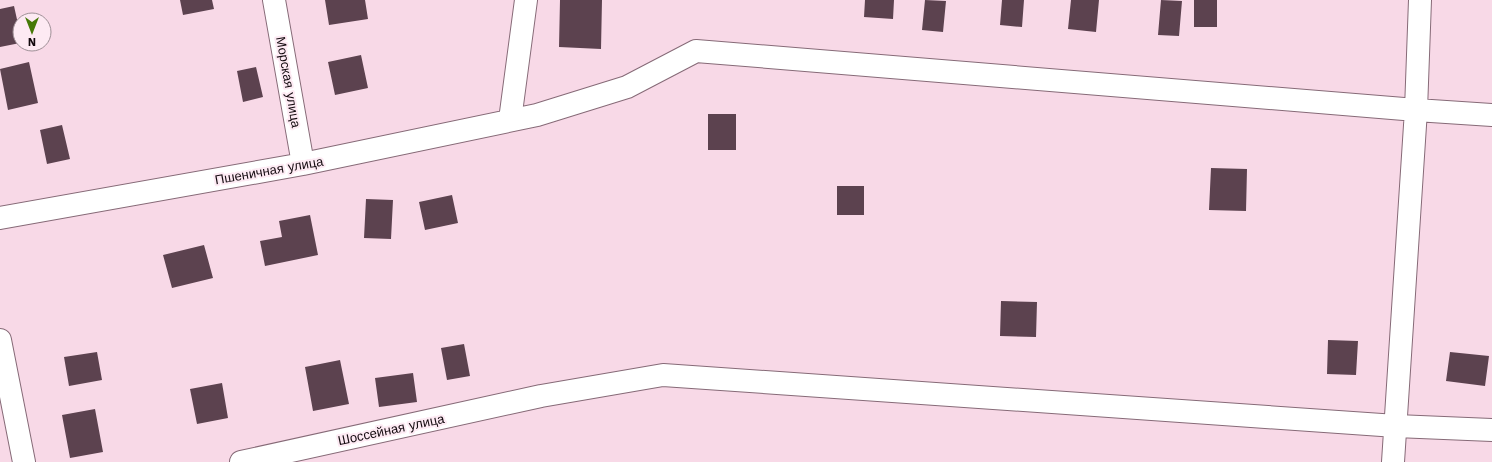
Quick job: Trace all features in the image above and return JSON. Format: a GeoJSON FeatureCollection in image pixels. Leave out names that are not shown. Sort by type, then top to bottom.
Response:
{"type":"FeatureCollection","features":[{"type":"Feature","properties":{"kind":"street","name":"Морская улица"},"geometry":{"type":"LineString","coordinates":[[274,0],[303,164]]}},
{"type":"Feature","properties":{"kind":"street"},"geometry":{"type":"LineString","coordinates":[[510,120],[526,0]]}},
{"type":"Feature","properties":{"kind":"street"},"geometry":{"type":"LineString","coordinates":[[1393,462],[1416,110],[1420,0]]}},
{"type":"Feature","properties":{"kind":"street","name":"Пшеничная улица"},"geometry":{"type":"LineString","coordinates":[[0,218],[303,164],[537,115],[627,87],[696,51],[1492,115]]}},
{"type":"Feature","properties":{"kind":"street"},"geometry":{"type":"LineString","coordinates":[[0,340],[24,462]]}},
{"type":"Feature","properties":{"kind":"street","name":"Шоссейная улица"},"geometry":{"type":"LineString","coordinates":[[241,462],[541,396],[663,375],[1396,426],[1492,430]]}},
{"type":"Feature","properties":{"kind":"building"},"geometry":{"type":"Polygon","coordinates":[[[180,0],[212,0],[214,9],[183,15],[180,0]]]}},
{"type":"Feature","properties":{"kind":"building"},"geometry":{"type":"Polygon","coordinates":[[[325,0],[365,0],[368,19],[329,25],[325,0]]]}},
{"type":"Feature","properties":{"kind":"building"},"geometry":{"type":"Polygon","coordinates":[[[560,0],[602,0],[601,49],[559,47],[560,0]]]}},
{"type":"Feature","properties":{"kind":"building"},"geometry":{"type":"Polygon","coordinates":[[[865,0],[894,0],[893,19],[864,17],[865,0]]]}},
{"type":"Feature","properties":{"kind":"building"},"geometry":{"type":"Polygon","coordinates":[[[925,0],[946,1],[943,32],[922,30],[925,0]]]}},
{"type":"Feature","properties":{"kind":"building"},"geometry":{"type":"Polygon","coordinates":[[[1002,0],[1024,0],[1022,27],[1000,25],[1002,0]]]}},
{"type":"Feature","properties":{"kind":"building"},"geometry":{"type":"Polygon","coordinates":[[[1071,0],[1099,0],[1096,32],[1068,29],[1071,0]]]}},
{"type":"Feature","properties":{"kind":"building"},"geometry":{"type":"Polygon","coordinates":[[[1161,0],[1182,1],[1179,36],[1158,35],[1161,0]]]}},
{"type":"Feature","properties":{"kind":"building"},"geometry":{"type":"Polygon","coordinates":[[[1194,0],[1217,0],[1217,27],[1194,27],[1194,0]]]}},
{"type":"Feature","properties":{"kind":"building"},"geometry":{"type":"Polygon","coordinates":[[[14,6],[15,12],[12,12],[12,45],[0,47],[0,9],[14,6]]]}},
{"type":"Feature","properties":{"kind":"building"},"geometry":{"type":"Polygon","coordinates":[[[361,55],[368,88],[335,95],[328,62],[361,55]]]}},
{"type":"Feature","properties":{"kind":"building"},"geometry":{"type":"Polygon","coordinates":[[[29,62],[38,103],[8,110],[0,69],[29,62]]]}},
{"type":"Feature","properties":{"kind":"building"},"geometry":{"type":"Polygon","coordinates":[[[256,67],[263,97],[243,102],[237,71],[256,67]]]}},
{"type":"Feature","properties":{"kind":"building"},"geometry":{"type":"Polygon","coordinates":[[[708,114],[736,114],[736,150],[708,150],[708,114]]]}},
{"type":"Feature","properties":{"kind":"building"},"geometry":{"type":"Polygon","coordinates":[[[62,125],[70,159],[47,164],[40,130],[62,125]]]}},
{"type":"Feature","properties":{"kind":"building"},"geometry":{"type":"Polygon","coordinates":[[[1211,168],[1247,169],[1246,211],[1209,210],[1211,168]]]}},
{"type":"Feature","properties":{"kind":"building"},"geometry":{"type":"Polygon","coordinates":[[[837,186],[864,186],[864,215],[837,215],[837,186]]]}},
{"type":"Feature","properties":{"kind":"building"},"geometry":{"type":"Polygon","coordinates":[[[452,195],[458,223],[425,230],[419,202],[452,195]]]}},
{"type":"Feature","properties":{"kind":"building"},"geometry":{"type":"Polygon","coordinates":[[[366,199],[393,200],[391,239],[364,238],[366,199]]]}},
{"type":"Feature","properties":{"kind":"building"},"geometry":{"type":"Polygon","coordinates":[[[310,215],[318,255],[265,266],[260,241],[282,237],[279,221],[310,215]]]}},
{"type":"Feature","properties":{"kind":"building"},"geometry":{"type":"Polygon","coordinates":[[[204,245],[213,278],[172,288],[163,255],[204,245]]]}},
{"type":"Feature","properties":{"kind":"building"},"geometry":{"type":"Polygon","coordinates":[[[1001,301],[1037,302],[1036,337],[1000,336],[1001,301]]]}},
{"type":"Feature","properties":{"kind":"building"},"geometry":{"type":"Polygon","coordinates":[[[1328,340],[1358,341],[1356,375],[1327,374],[1328,340]]]}},
{"type":"Feature","properties":{"kind":"building"},"geometry":{"type":"Polygon","coordinates":[[[464,344],[470,376],[447,380],[441,348],[464,344]]]}},
{"type":"Feature","properties":{"kind":"building"},"geometry":{"type":"Polygon","coordinates":[[[97,352],[102,380],[69,386],[64,357],[97,352]]]}},
{"type":"Feature","properties":{"kind":"building"},"geometry":{"type":"Polygon","coordinates":[[[1450,352],[1489,356],[1485,386],[1446,381],[1450,352]]]}},
{"type":"Feature","properties":{"kind":"building"},"geometry":{"type":"Polygon","coordinates":[[[340,360],[349,404],[313,411],[305,367],[340,360]]]}},
{"type":"Feature","properties":{"kind":"building"},"geometry":{"type":"Polygon","coordinates":[[[413,373],[417,402],[379,407],[375,378],[413,373]]]}},
{"type":"Feature","properties":{"kind":"building"},"geometry":{"type":"Polygon","coordinates":[[[222,383],[228,418],[197,424],[190,389],[222,383]]]}},
{"type":"Feature","properties":{"kind":"building"},"geometry":{"type":"Polygon","coordinates":[[[95,409],[103,452],[70,458],[62,415],[95,409]]]}}]}
